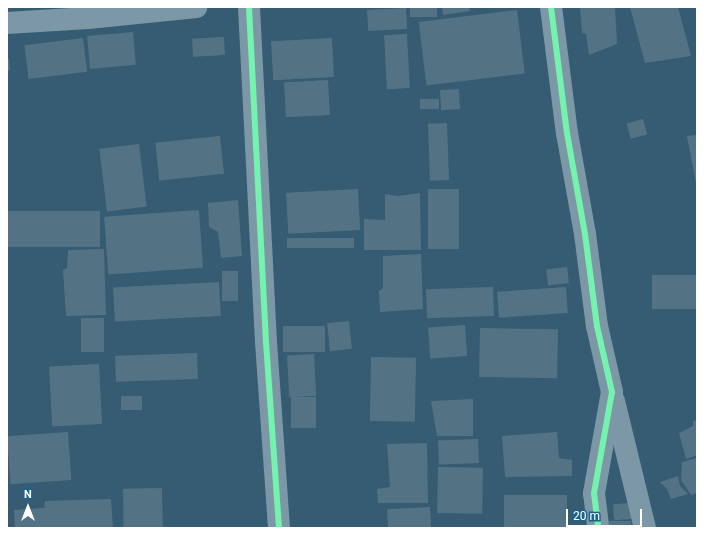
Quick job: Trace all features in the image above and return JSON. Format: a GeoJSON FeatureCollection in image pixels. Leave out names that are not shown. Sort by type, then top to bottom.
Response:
{"type":"FeatureCollection","features":[{"type":"Feature","properties":{"kind":"street"},"geometry":{"type":"LineString","coordinates":[[7,23],[88,18],[196,7]]}},
{"type":"Feature","properties":{"kind":"street"},"geometry":{"type":"LineString","coordinates":[[249,7],[266,342],[279,528]]}},
{"type":"Feature","properties":{"kind":"street"},"geometry":{"type":"LineString","coordinates":[[551,7],[567,133],[585,234],[597,326],[645,528]]}},
{"type":"Feature","properties":{"kind":"street"},"geometry":{"type":"LineString","coordinates":[[598,528],[594,493],[612,392]]}},
{"type":"Feature","properties":{"kind":"building"},"geometry":{"type":"Polygon","coordinates":[[[410,7],[437,7],[437,17],[410,17],[410,7]]]}},
{"type":"Feature","properties":{"kind":"building"},"geometry":{"type":"Polygon","coordinates":[[[442,7],[469,7],[470,11],[443,15],[442,7]]]}},
{"type":"Feature","properties":{"kind":"building"},"geometry":{"type":"Polygon","coordinates":[[[580,7],[615,7],[617,44],[589,55],[586,34],[582,33],[580,7]]]}},
{"type":"Feature","properties":{"kind":"building"},"geometry":{"type":"Polygon","coordinates":[[[630,7],[678,7],[691,56],[645,63],[630,7]]]}},
{"type":"Feature","properties":{"kind":"building"},"geometry":{"type":"Polygon","coordinates":[[[406,8],[407,29],[368,31],[367,10],[406,8]]]}},
{"type":"Feature","properties":{"kind":"building"},"geometry":{"type":"Polygon","coordinates":[[[517,10],[525,74],[427,86],[419,22],[517,10]]]}},
{"type":"Feature","properties":{"kind":"building"},"geometry":{"type":"Polygon","coordinates":[[[133,32],[136,65],[90,69],[87,36],[133,32]]]}},
{"type":"Feature","properties":{"kind":"building"},"geometry":{"type":"Polygon","coordinates":[[[407,34],[410,88],[387,89],[384,35],[407,34]]]}},
{"type":"Feature","properties":{"kind":"building"},"geometry":{"type":"Polygon","coordinates":[[[224,37],[225,55],[193,57],[192,39],[224,37]]]}},
{"type":"Feature","properties":{"kind":"building"},"geometry":{"type":"Polygon","coordinates":[[[83,38],[87,72],[29,79],[24,45],[83,38]]]}},
{"type":"Feature","properties":{"kind":"building"},"geometry":{"type":"Polygon","coordinates":[[[332,38],[334,77],[273,80],[271,41],[332,38]]]}},
{"type":"Feature","properties":{"kind":"building"},"geometry":{"type":"Polygon","coordinates":[[[7,58],[9,59],[10,70],[7,71],[7,58]]]}},
{"type":"Feature","properties":{"kind":"building"},"geometry":{"type":"Polygon","coordinates":[[[328,80],[330,115],[286,117],[284,82],[328,80]]]}},
{"type":"Feature","properties":{"kind":"building"},"geometry":{"type":"Polygon","coordinates":[[[459,89],[460,109],[441,110],[440,90],[459,89]]]}},
{"type":"Feature","properties":{"kind":"building"},"geometry":{"type":"Polygon","coordinates":[[[420,99],[439,99],[439,109],[420,109],[420,99]]]}},
{"type":"Feature","properties":{"kind":"building"},"geometry":{"type":"Polygon","coordinates":[[[643,119],[647,134],[631,139],[627,123],[643,119]]]}},
{"type":"Feature","properties":{"kind":"building"},"geometry":{"type":"Polygon","coordinates":[[[447,123],[449,180],[430,181],[428,124],[447,123]]]}},
{"type":"Feature","properties":{"kind":"building"},"geometry":{"type":"Polygon","coordinates":[[[697,135],[697,183],[696,183],[687,136],[697,135]]]}},
{"type":"Feature","properties":{"kind":"building"},"geometry":{"type":"Polygon","coordinates":[[[220,136],[224,174],[159,181],[155,143],[220,136]]]}},
{"type":"Feature","properties":{"kind":"building"},"geometry":{"type":"Polygon","coordinates":[[[139,144],[147,207],[107,211],[99,149],[139,144]]]}},
{"type":"Feature","properties":{"kind":"building"},"geometry":{"type":"Polygon","coordinates":[[[358,189],[360,230],[288,234],[286,193],[358,189]]]}},
{"type":"Feature","properties":{"kind":"building"},"geometry":{"type":"Polygon","coordinates":[[[428,189],[459,189],[459,249],[428,249],[428,189]]]}},
{"type":"Feature","properties":{"kind":"building"},"geometry":{"type":"Polygon","coordinates":[[[420,193],[421,250],[364,250],[364,219],[385,220],[385,194],[398,196],[420,193]]]}},
{"type":"Feature","properties":{"kind":"building"},"geometry":{"type":"Polygon","coordinates":[[[238,200],[242,256],[221,258],[218,232],[209,227],[208,203],[238,200]]]}},
{"type":"Feature","properties":{"kind":"building"},"geometry":{"type":"Polygon","coordinates":[[[199,210],[203,268],[108,274],[104,217],[199,210]]]}},
{"type":"Feature","properties":{"kind":"building"},"geometry":{"type":"Polygon","coordinates":[[[7,211],[100,211],[100,247],[7,247],[7,211]]]}},
{"type":"Feature","properties":{"kind":"building"},"geometry":{"type":"Polygon","coordinates":[[[287,238],[354,238],[354,248],[287,248],[287,238]]]}},
{"type":"Feature","properties":{"kind":"building"},"geometry":{"type":"Polygon","coordinates":[[[104,249],[106,315],[66,316],[63,270],[67,268],[68,250],[104,249]]]}},
{"type":"Feature","properties":{"kind":"building"},"geometry":{"type":"Polygon","coordinates":[[[421,254],[423,309],[380,312],[379,291],[383,288],[383,256],[421,254]]]}},
{"type":"Feature","properties":{"kind":"building"},"geometry":{"type":"Polygon","coordinates":[[[567,267],[569,283],[548,285],[546,270],[567,267]]]}},
{"type":"Feature","properties":{"kind":"building"},"geometry":{"type":"Polygon","coordinates":[[[222,271],[238,271],[238,301],[222,301],[222,271]]]}},
{"type":"Feature","properties":{"kind":"building"},"geometry":{"type":"Polygon","coordinates":[[[652,275],[697,275],[697,309],[652,309],[652,275]]]}},
{"type":"Feature","properties":{"kind":"building"},"geometry":{"type":"Polygon","coordinates":[[[219,282],[221,316],[115,322],[113,288],[219,282]]]}},
{"type":"Feature","properties":{"kind":"building"},"geometry":{"type":"Polygon","coordinates":[[[493,287],[494,316],[427,318],[426,289],[493,287]]]}},
{"type":"Feature","properties":{"kind":"building"},"geometry":{"type":"Polygon","coordinates":[[[566,287],[568,313],[499,318],[497,292],[566,287]]]}},
{"type":"Feature","properties":{"kind":"building"},"geometry":{"type":"Polygon","coordinates":[[[81,318],[104,318],[104,352],[81,352],[81,318]]]}},
{"type":"Feature","properties":{"kind":"building"},"geometry":{"type":"Polygon","coordinates":[[[349,321],[352,349],[330,351],[327,323],[349,321]]]}},
{"type":"Feature","properties":{"kind":"building"},"geometry":{"type":"Polygon","coordinates":[[[465,325],[467,356],[430,359],[428,328],[465,325]]]}},
{"type":"Feature","properties":{"kind":"building"},"geometry":{"type":"Polygon","coordinates":[[[283,326],[325,326],[325,352],[283,352],[283,326]]]}},
{"type":"Feature","properties":{"kind":"building"},"geometry":{"type":"Polygon","coordinates":[[[480,328],[558,329],[557,378],[479,377],[480,328]]]}},
{"type":"Feature","properties":{"kind":"building"},"geometry":{"type":"Polygon","coordinates":[[[197,353],[198,379],[116,382],[115,356],[197,353]]]}},
{"type":"Feature","properties":{"kind":"building"},"geometry":{"type":"Polygon","coordinates":[[[314,354],[316,396],[289,397],[287,355],[314,354]]]}},
{"type":"Feature","properties":{"kind":"building"},"geometry":{"type":"Polygon","coordinates":[[[371,357],[416,358],[415,422],[370,421],[371,357]]]}},
{"type":"Feature","properties":{"kind":"building"},"geometry":{"type":"Polygon","coordinates":[[[99,364],[102,424],[52,427],[49,367],[99,364]]]}},
{"type":"Feature","properties":{"kind":"building"},"geometry":{"type":"Polygon","coordinates":[[[121,396],[142,396],[142,410],[121,410],[121,396]]]}},
{"type":"Feature","properties":{"kind":"building"},"geometry":{"type":"Polygon","coordinates":[[[291,397],[316,397],[316,428],[291,428],[291,397]]]}},
{"type":"Feature","properties":{"kind":"building"},"geometry":{"type":"Polygon","coordinates":[[[473,399],[473,436],[437,436],[431,401],[473,399]]]}},
{"type":"Feature","properties":{"kind":"building"},"geometry":{"type":"Polygon","coordinates":[[[697,420],[697,455],[686,459],[679,433],[693,426],[693,421],[697,420]]]}},
{"type":"Feature","properties":{"kind":"building"},"geometry":{"type":"Polygon","coordinates":[[[68,432],[71,480],[10,484],[7,436],[68,432]]]}},
{"type":"Feature","properties":{"kind":"building"},"geometry":{"type":"Polygon","coordinates":[[[557,432],[559,458],[572,460],[572,476],[505,477],[502,436],[557,432]]]}},
{"type":"Feature","properties":{"kind":"building"},"geometry":{"type":"Polygon","coordinates":[[[478,439],[479,463],[439,464],[438,440],[478,439]]]}},
{"type":"Feature","properties":{"kind":"building"},"geometry":{"type":"Polygon","coordinates":[[[427,443],[428,503],[378,503],[377,489],[390,487],[387,444],[427,443]]]}},
{"type":"Feature","properties":{"kind":"building"},"geometry":{"type":"Polygon","coordinates":[[[697,458],[697,493],[691,495],[681,480],[682,462],[697,458]]]}},
{"type":"Feature","properties":{"kind":"building"},"geometry":{"type":"Polygon","coordinates":[[[438,467],[483,468],[482,514],[437,513],[438,467]]]}},
{"type":"Feature","properties":{"kind":"building"},"geometry":{"type":"Polygon","coordinates":[[[678,476],[680,486],[688,494],[671,499],[667,489],[660,482],[678,476]]]}},
{"type":"Feature","properties":{"kind":"building"},"geometry":{"type":"Polygon","coordinates":[[[162,488],[163,528],[124,528],[123,489],[162,488]]]}},
{"type":"Feature","properties":{"kind":"building"},"geometry":{"type":"Polygon","coordinates":[[[504,495],[567,495],[567,528],[504,528],[504,495]]]}},
{"type":"Feature","properties":{"kind":"building"},"geometry":{"type":"Polygon","coordinates":[[[111,499],[113,528],[15,528],[14,510],[44,508],[45,501],[111,499]]]}},
{"type":"Feature","properties":{"kind":"building"},"geometry":{"type":"Polygon","coordinates":[[[631,503],[632,519],[614,520],[613,504],[631,503]]]}},
{"type":"Feature","properties":{"kind":"building"},"geometry":{"type":"Polygon","coordinates":[[[430,507],[431,528],[388,528],[387,509],[430,507]]]}},
{"type":"Feature","properties":{"kind":"building"},"geometry":{"type":"Polygon","coordinates":[[[609,521],[631,521],[631,528],[609,528],[609,521]]]}},
{"type":"Feature","properties":{"kind":"cycle path"},"geometry":{"type":"LineString","coordinates":[[249,7],[266,342],[279,528]]}},
{"type":"Feature","properties":{"kind":"cycle path"},"geometry":{"type":"LineString","coordinates":[[551,7],[567,133],[585,234],[597,326],[612,392],[594,493],[598,528]]}}]}
